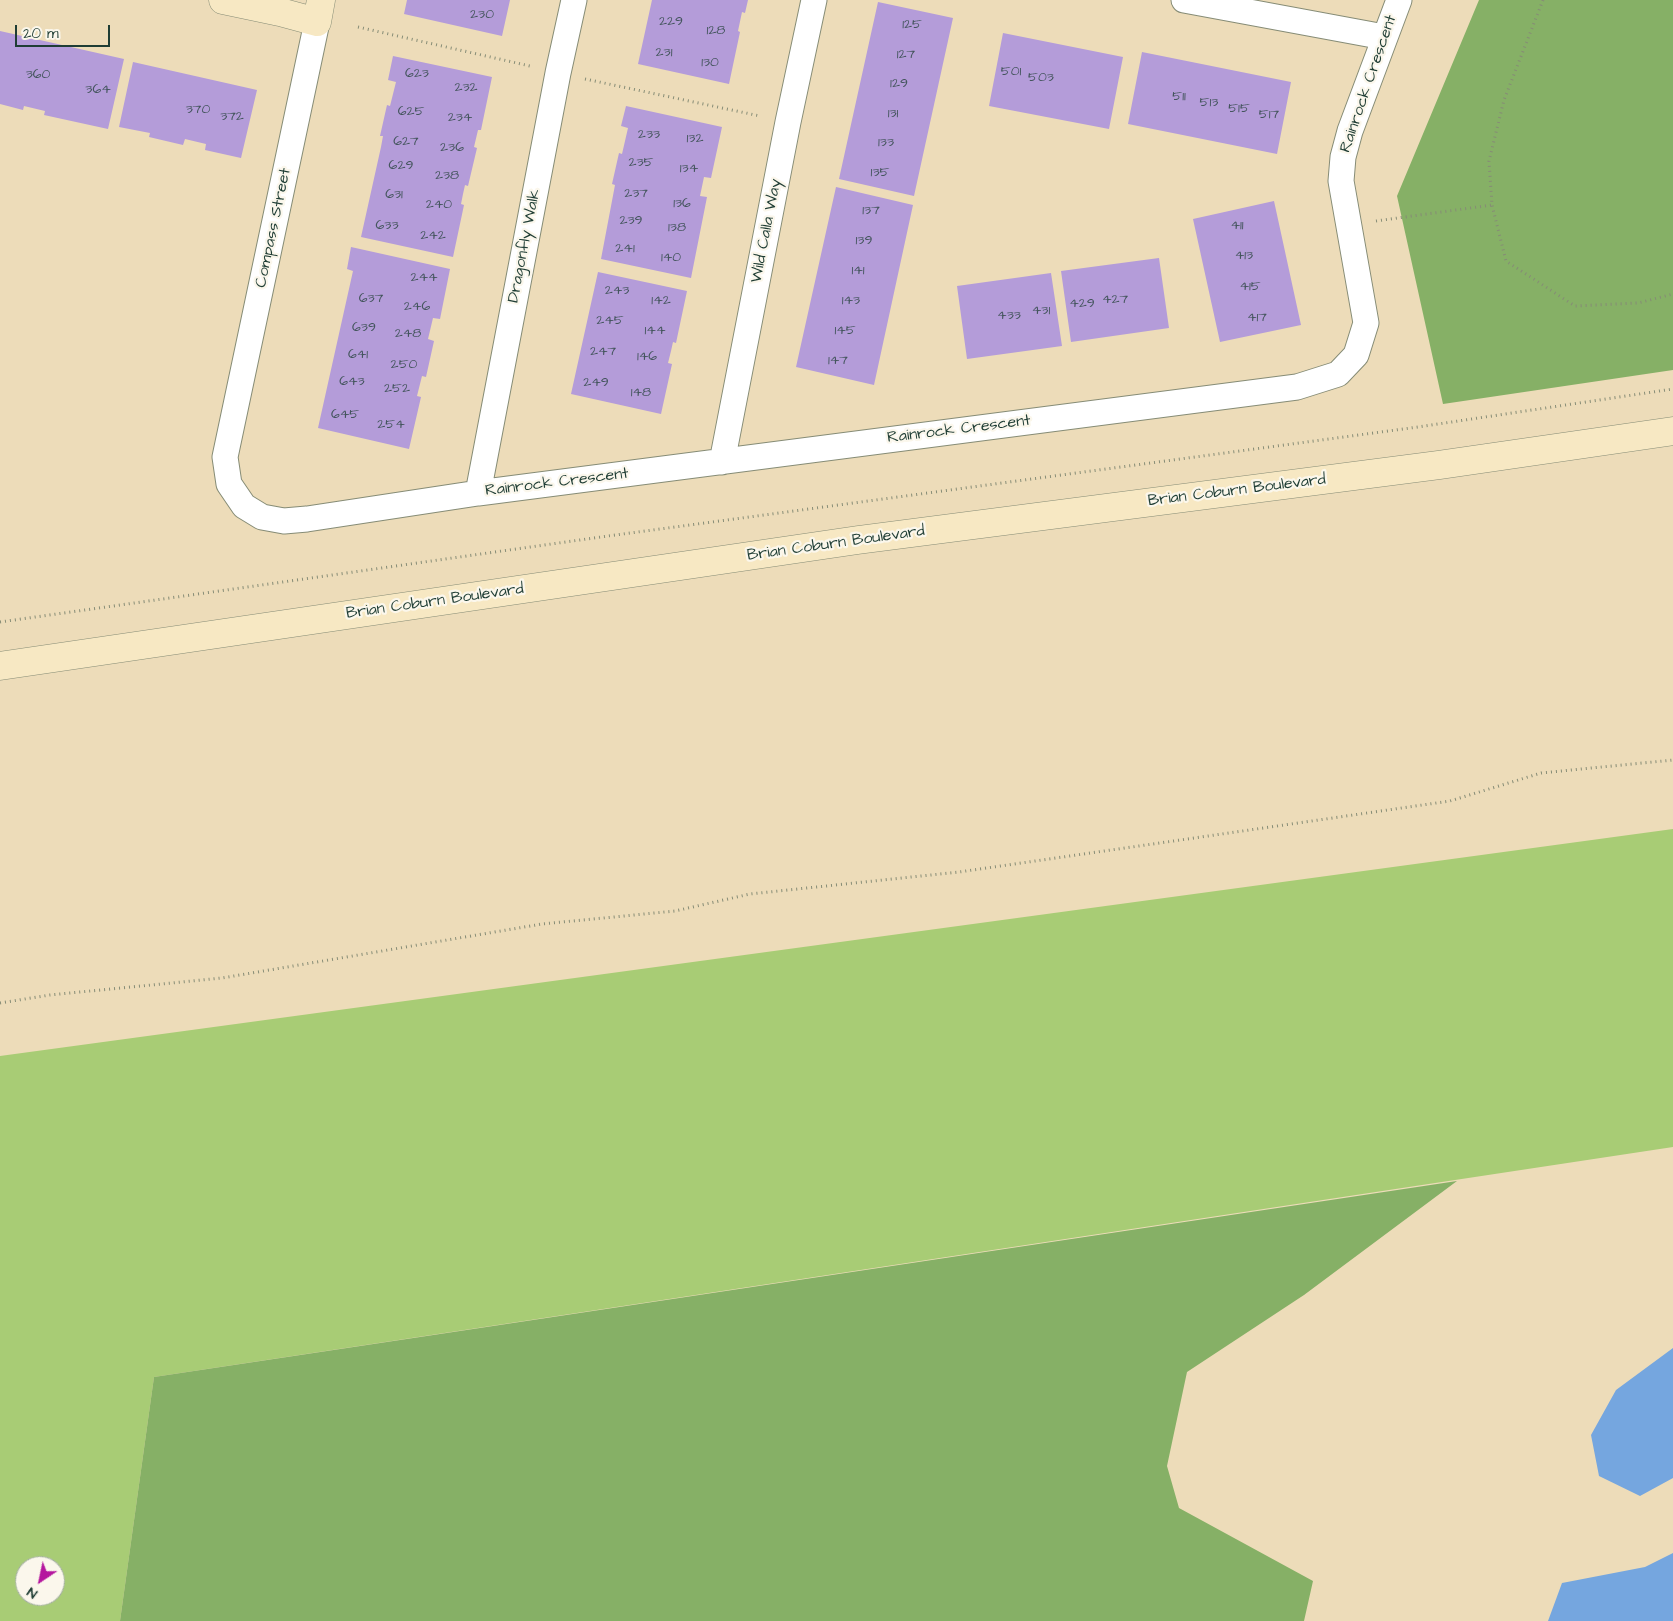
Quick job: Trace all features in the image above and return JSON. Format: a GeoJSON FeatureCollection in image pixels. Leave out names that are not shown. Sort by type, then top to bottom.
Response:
{"type":"FeatureCollection","features":[{"type":"Feature","properties":{"kind":"main road"},"geometry":{"type":"LineString","coordinates":[[223,0],[280,12],[319,11]]}},
{"type":"Feature","properties":{"kind":"main road","name":"Brian Coburn Boulevard"},"geometry":{"type":"LineString","coordinates":[[0,666],[848,542],[1439,465],[1673,431]]}},
{"type":"Feature","properties":{"kind":"street","name":"Dragonfly Walk"},"geometry":{"type":"LineString","coordinates":[[478,493],[558,73],[574,0]]}},
{"type":"Feature","properties":{"kind":"street","name":"Wild Calla Way"},"geometry":{"type":"LineString","coordinates":[[722,462],[788,122],[814,0]]}},
{"type":"Feature","properties":{"kind":"street"},"geometry":{"type":"LineString","coordinates":[[1184,0],[1384,37]]}},
{"type":"Feature","properties":{"kind":"street","name":"Rainrock Crescent"},"geometry":{"type":"LineString","coordinates":[[225,457],[229,484],[244,506],[262,517],[284,521],[478,493],[1297,386],[1338,374],[1356,355],[1366,323],[1341,181],[1343,157],[1350,131],[1399,0]]}},
{"type":"Feature","properties":{"kind":"street","name":"Compass Street"},"geometry":{"type":"LineString","coordinates":[[225,457],[319,11]]}},
{"type":"Feature","properties":{"kind":"path"},"geometry":{"type":"LineString","coordinates":[[1543,0],[1504,100],[1489,161],[1492,204],[1506,262],[1575,306],[1638,303],[1673,294]]}},
{"type":"Feature","properties":{"kind":"path"},"geometry":{"type":"LineString","coordinates":[[1376,221],[1492,204]]}},
{"type":"Feature","properties":{"kind":"path"},"geometry":{"type":"LineString","coordinates":[[0,622],[618,535],[1418,427],[1673,389]]}},
{"type":"Feature","properties":{"kind":"path"},"geometry":{"type":"LineString","coordinates":[[0,1003],[50,995],[222,978],[542,924],[675,911],[750,894],[959,872],[1450,801],[1541,773],[1673,760]]}},
{"type":"Feature","properties":{"kind":"green space"},"geometry":{"type":"Polygon","coordinates":[[[1479,0],[1673,0],[1673,370],[1443,404],[1397,196],[1479,0]]]}},
{"type":"Feature","properties":{"kind":"green space"},"geometry":{"type":"Polygon","coordinates":[[[1673,829],[1673,1147],[154,1377],[120,1621],[0,1621],[0,1056],[1673,829]]]}},
{"type":"Feature","properties":{"kind":"green space"},"geometry":{"type":"Polygon","coordinates":[[[1457,1181],[1304,1295],[1187,1372],[1167,1466],[1179,1508],[1313,1581],[1304,1621],[120,1621],[154,1377],[1457,1181]]]}},
{"type":"Feature","properties":{"kind":"water"},"geometry":{"type":"Polygon","coordinates":[[[1673,1348],[1673,1478],[1640,1496],[1599,1476],[1591,1435],[1616,1390],[1673,1348]]]}},
{"type":"Feature","properties":{"kind":"water"},"geometry":{"type":"Polygon","coordinates":[[[1673,1553],[1673,1621],[1548,1621],[1562,1583],[1645,1567],[1673,1553]]]}},
{"type":"Feature","properties":{"kind":"building"},"geometry":{"type":"Polygon","coordinates":[[[407,0],[510,0],[502,36],[404,14],[407,0]]]}},
{"type":"Feature","properties":{"kind":"building"},"geometry":{"type":"Polygon","coordinates":[[[652,0],[748,0],[745,13],[742,12],[738,31],[740,32],[729,84],[638,64],[652,0]]]}},
{"type":"Feature","properties":{"kind":"building"},"geometry":{"type":"Polygon","coordinates":[[[878,2],[953,18],[914,196],[839,179],[878,2]]]}},
{"type":"Feature","properties":{"kind":"building"},"geometry":{"type":"Polygon","coordinates":[[[0,31],[124,59],[108,129],[44,115],[45,111],[24,106],[23,110],[0,104],[0,31]]]}},
{"type":"Feature","properties":{"kind":"building"},"geometry":{"type":"Polygon","coordinates":[[[1003,33],[1123,57],[1109,129],[989,106],[1003,33]]]}},
{"type":"Feature","properties":{"kind":"building"},"geometry":{"type":"Polygon","coordinates":[[[1142,52],[1291,82],[1277,154],[1128,124],[1142,52]]]}},
{"type":"Feature","properties":{"kind":"building"},"geometry":{"type":"Polygon","coordinates":[[[393,56],[492,77],[481,130],[478,130],[474,147],[477,148],[468,186],[465,185],[463,194],[461,204],[464,205],[453,257],[361,237],[381,147],[383,136],[380,136],[387,105],[390,106],[396,82],[388,80],[393,56]]]}},
{"type":"Feature","properties":{"kind":"building"},"geometry":{"type":"Polygon","coordinates":[[[133,62],[257,90],[241,158],[205,150],[206,144],[185,139],[183,145],[149,137],[150,133],[119,127],[133,62]]]}},
{"type":"Feature","properties":{"kind":"building"},"geometry":{"type":"Polygon","coordinates":[[[626,106],[722,127],[711,178],[704,177],[700,196],[707,197],[691,278],[601,259],[615,185],[612,184],[619,153],[622,154],[628,128],[621,126],[626,106]]]}},
{"type":"Feature","properties":{"kind":"building"},"geometry":{"type":"Polygon","coordinates":[[[836,187],[913,205],[874,385],[796,367],[836,187]]]}},
{"type":"Feature","properties":{"kind":"building"},"geometry":{"type":"Polygon","coordinates":[[[1274,201],[1301,325],[1220,342],[1193,219],[1274,201]]]}},
{"type":"Feature","properties":{"kind":"building"},"geometry":{"type":"Polygon","coordinates":[[[351,247],[450,269],[440,319],[433,318],[428,339],[434,341],[426,377],[422,376],[417,396],[421,397],[409,449],[318,428],[353,271],[347,269],[351,247]]]}},
{"type":"Feature","properties":{"kind":"building"},"geometry":{"type":"Polygon","coordinates":[[[1159,258],[1169,328],[1071,342],[1061,271],[1159,258]]]}},
{"type":"Feature","properties":{"kind":"building"},"geometry":{"type":"Polygon","coordinates":[[[598,272],[687,291],[676,343],[673,342],[668,363],[672,364],[661,414],[571,394],[598,272]]]}},
{"type":"Feature","properties":{"kind":"building"},"geometry":{"type":"Polygon","coordinates":[[[1051,273],[1062,346],[967,359],[957,286],[1051,273]]]}}]}
